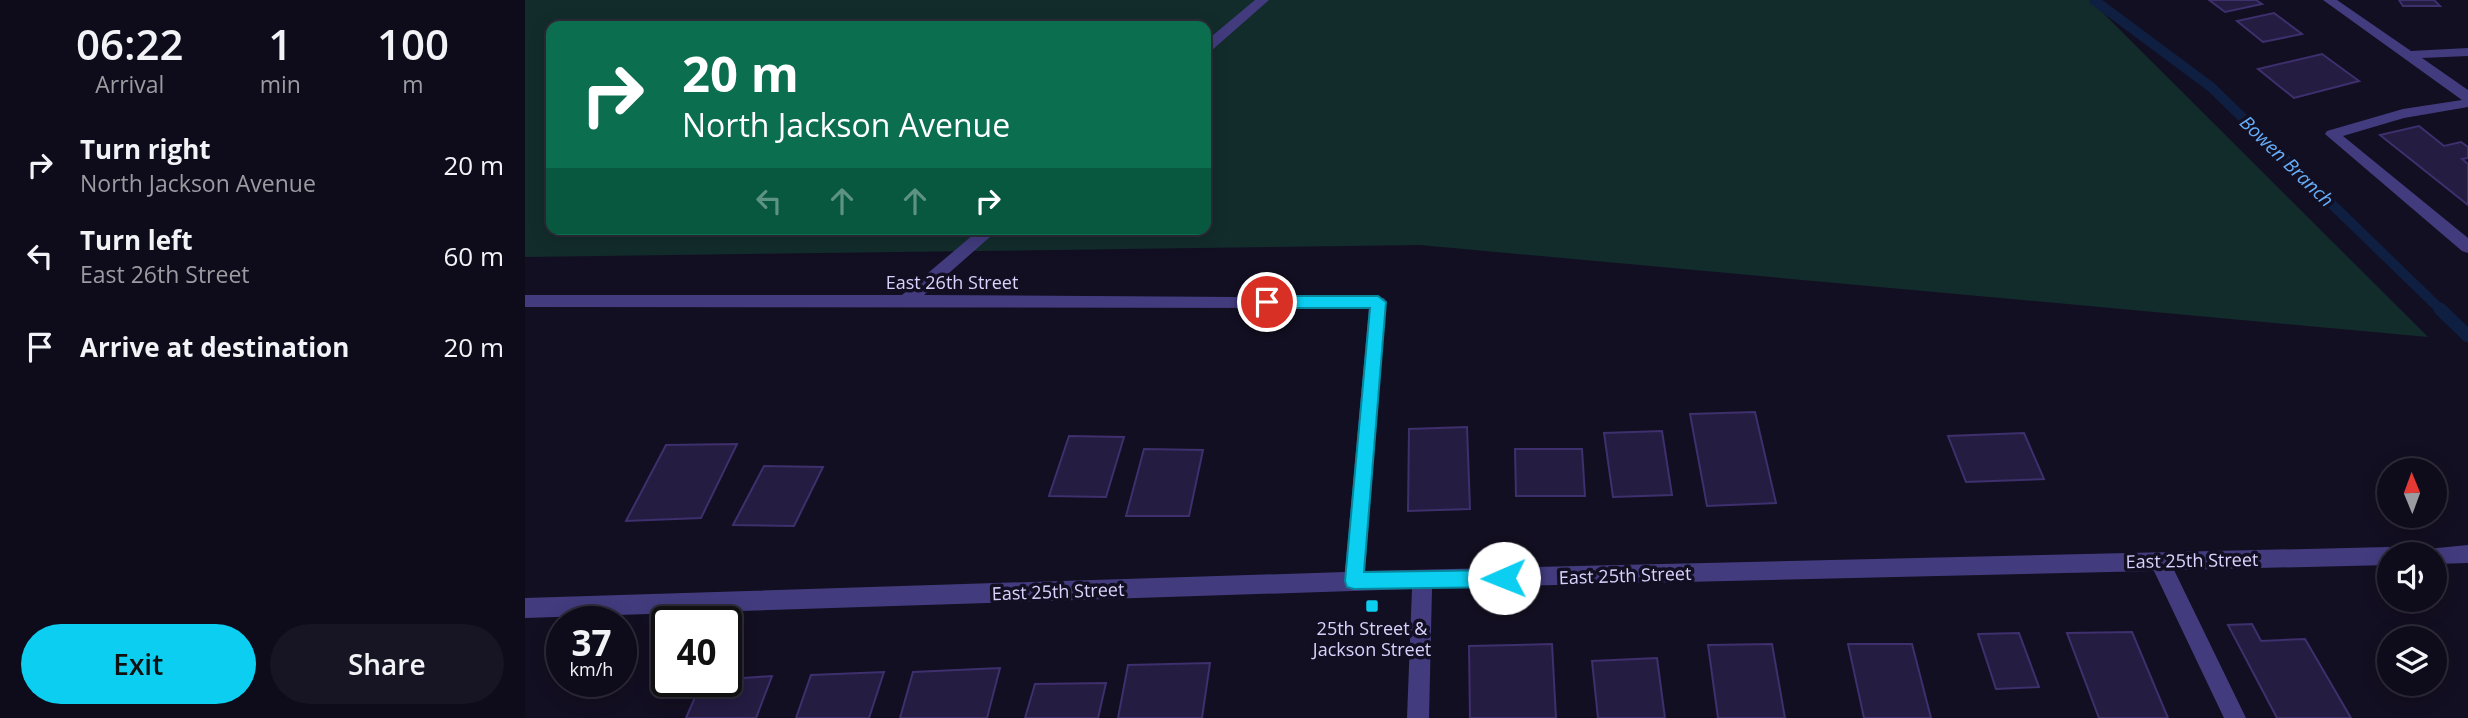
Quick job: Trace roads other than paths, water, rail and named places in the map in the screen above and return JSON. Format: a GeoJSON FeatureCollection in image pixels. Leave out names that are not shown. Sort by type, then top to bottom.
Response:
{"type":"FeatureCollection","features":[{"type":"Feature","properties":{"kind":"street"},"geometry":{"type":"LineString","coordinates":[[1211,44],[1263,0]]}},
{"type":"Feature","properties":{"kind":"street"},"geometry":{"type":"LineString","coordinates":[[2329,0],[2468,97]]}},
{"type":"Feature","properties":{"kind":"street"},"geometry":{"type":"LineString","coordinates":[[2408,55],[2468,52]]}},
{"type":"Feature","properties":{"kind":"street"},"geometry":{"type":"LineString","coordinates":[[2468,103],[2403,114],[2332,134],[2468,247]]}},
{"type":"Feature","properties":{"kind":"street"},"geometry":{"type":"LineString","coordinates":[[906,301],[984,235]]}},
{"type":"Feature","properties":{"kind":"street","name":"East 26th Street"},"geometry":{"type":"LineString","coordinates":[[525,301],[1378,302],[1354,581]]}},
{"type":"Feature","properties":{"kind":"street"},"geometry":{"type":"LineString","coordinates":[[2447,555],[2468,554]]}},
{"type":"Feature","properties":{"kind":"street","name":"East 25th Street"},"geometry":{"type":"LineString","coordinates":[[525,608],[1354,581],[2377,556]]}},
{"type":"Feature","properties":{"kind":"street"},"geometry":{"type":"LineString","coordinates":[[2159,560],[2235,718]]}},
{"type":"Feature","properties":{"kind":"street"},"geometry":{"type":"LineString","coordinates":[[1417,718],[1422,580]]}},
{"type":"Feature","properties":{"kind":"waterway","name":"Bowen Branch"},"geometry":{"type":"LineString","coordinates":[[2094,0],[2211,87],[2442,311]]}},
{"type":"Feature","properties":{"kind":"waterway","name":"Bowen Branch"},"geometry":{"type":"LineString","coordinates":[[2440,309],[2468,336]]}},
{"type":"Feature","properties":{"kind":"place","name":"25th Street & Jackson Street"},"geometry":{"type":"Point","coordinates":[1372,606]}}]}
